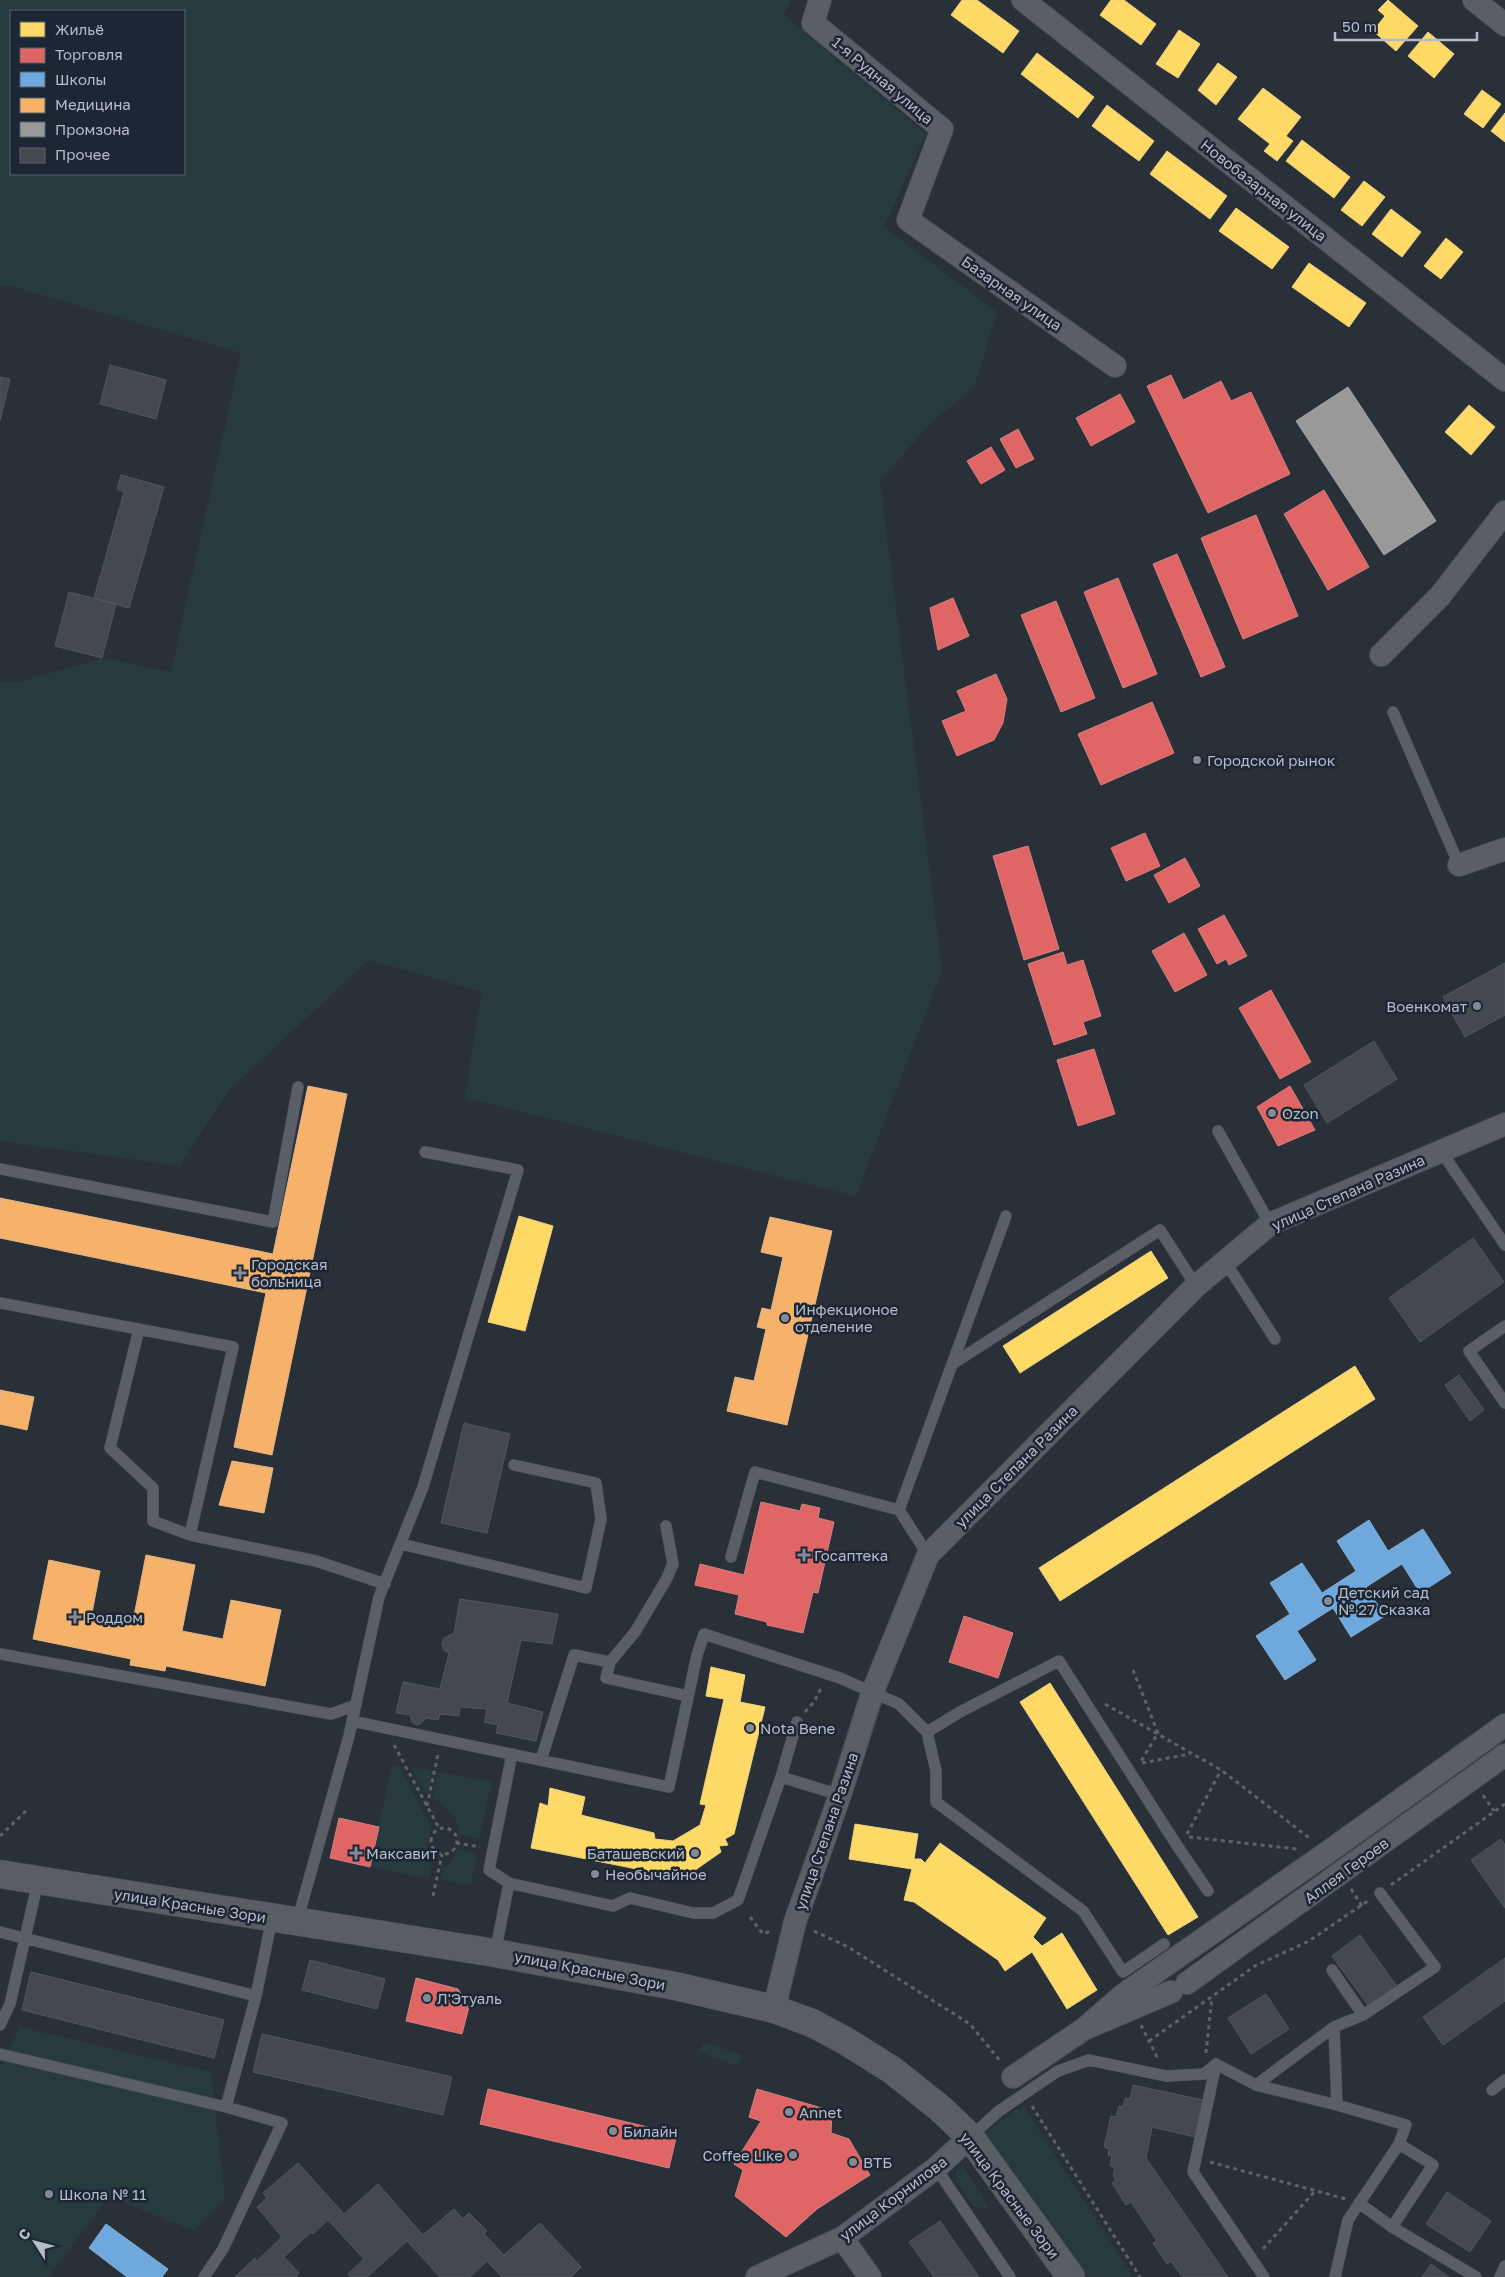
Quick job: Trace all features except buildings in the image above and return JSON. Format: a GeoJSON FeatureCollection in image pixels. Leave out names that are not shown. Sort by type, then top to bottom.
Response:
{"type":"FeatureCollection","features":[{"type":"Feature","properties":{"kind":"main road","name":"улица Красные Зори"},"geometry":{"type":"LineString","coordinates":[[0,1874],[495,1953],[675,1986],[774,2009],[820,2027],[844,2040],[892,2070],[941,2109],[970,2137],[1071,2277]]}},
{"type":"Feature","properties":{"kind":"street","name":"1-я Рудная улица"},"geometry":{"type":"LineString","coordinates":[[820,0],[813,23],[942,130],[908,220]]}},
{"type":"Feature","properties":{"kind":"street","name":"Новобазарная улица"},"geometry":{"type":"LineString","coordinates":[[1023,0],[1505,380]]}},
{"type":"Feature","properties":{"kind":"street"},"geometry":{"type":"LineString","coordinates":[[1474,0],[1505,25]]}},
{"type":"Feature","properties":{"kind":"street","name":"Базарная улица"},"geometry":{"type":"LineString","coordinates":[[908,220],[1115,366]]}},
{"type":"Feature","properties":{"kind":"street"},"geometry":{"type":"LineString","coordinates":[[1381,654],[1440,596],[1505,512]]}},
{"type":"Feature","properties":{"kind":"street"},"geometry":{"type":"LineString","coordinates":[[1459,865],[1505,849]]}},
{"type":"Feature","properties":{"kind":"street","name":"улица Степана Разина"},"geometry":{"type":"LineString","coordinates":[[774,2009],[795,1922],[840,1794],[873,1691],[928,1555],[1196,1286],[1226,1263],[1270,1224],[1505,1124]]}},
{"type":"Feature","properties":{"kind":"street"},"geometry":{"type":"LineString","coordinates":[[1019,2086],[1123,1996],[1328,1852],[1505,1724]]}},
{"type":"Feature","properties":{"kind":"street","name":"Аллея Героев"},"geometry":{"type":"LineString","coordinates":[[1084,2029],[1133,2010],[1179,1988],[1342,1874],[1505,1755]]}},
{"type":"Feature","properties":{"kind":"street","name":"улица Корнилова"},"geometry":{"type":"LineString","coordinates":[[757,2277],[842,2238],[936,2168],[970,2137]]}},
{"type":"Feature","properties":{"kind":"street"},"geometry":{"type":"LineString","coordinates":[[842,2238],[870,2277]]}},
{"type":"Feature","properties":{"kind":"lane"},"geometry":{"type":"LineString","coordinates":[[1393,712],[1459,865]]}},
{"type":"Feature","properties":{"kind":"lane"},"geometry":{"type":"LineString","coordinates":[[0,1169],[273,1222],[298,1087]]}},
{"type":"Feature","properties":{"kind":"lane"},"geometry":{"type":"LineString","coordinates":[[1218,1131],[1270,1224]]}},
{"type":"Feature","properties":{"kind":"lane"},"geometry":{"type":"LineString","coordinates":[[1441,1151],[1505,1244]]}},
{"type":"Feature","properties":{"kind":"lane"},"geometry":{"type":"LineString","coordinates":[[226,2107],[256,1996],[352,1721],[379,1597],[423,1488],[518,1170],[425,1152]]}},
{"type":"Feature","properties":{"kind":"lane"},"geometry":{"type":"LineString","coordinates":[[899,1510],[1006,1216]]}},
{"type":"Feature","properties":{"kind":"lane"},"geometry":{"type":"LineString","coordinates":[[954,1363],[1160,1230],[1196,1286]]}},
{"type":"Feature","properties":{"kind":"lane"},"geometry":{"type":"LineString","coordinates":[[1226,1263],[1275,1339]]}},
{"type":"Feature","properties":{"kind":"lane"},"geometry":{"type":"LineString","coordinates":[[0,1303],[233,1347],[190,1535]]}},
{"type":"Feature","properties":{"kind":"lane"},"geometry":{"type":"LineString","coordinates":[[1505,1326],[1469,1352],[1505,1403]]}},
{"type":"Feature","properties":{"kind":"lane"},"geometry":{"type":"LineString","coordinates":[[139,1329],[110,1448],[153,1488],[153,1521],[190,1535],[316,1561],[385,1584]]}},
{"type":"Feature","properties":{"kind":"lane"},"geometry":{"type":"LineString","coordinates":[[401,1544],[586,1588],[601,1519],[596,1483],[514,1465]]}},
{"type":"Feature","properties":{"kind":"lane"},"geometry":{"type":"LineString","coordinates":[[732,1557],[755,1472],[899,1510],[928,1555]]}},
{"type":"Feature","properties":{"kind":"lane"},"geometry":{"type":"LineString","coordinates":[[666,1526],[673,1564],[666,1580],[635,1632],[610,1662],[606,1678],[688,1696]]}},
{"type":"Feature","properties":{"kind":"lane"},"geometry":{"type":"LineString","coordinates":[[352,1721],[669,1787],[697,1655],[704,1634],[828,1674],[873,1691],[899,1704],[927,1732],[936,1771],[936,1802],[1083,1911],[1124,1972],[1164,1944]]}},
{"type":"Feature","properties":{"kind":"lane"},"geometry":{"type":"LineString","coordinates":[[0,1654],[331,1714],[356,1705]]}},
{"type":"Feature","properties":{"kind":"lane"},"geometry":{"type":"LineString","coordinates":[[541,1760],[574,1655],[610,1662]]}},
{"type":"Feature","properties":{"kind":"lane"},"geometry":{"type":"LineString","coordinates":[[927,1732],[960,1712],[1059,1661],[1208,1891]]}},
{"type":"Feature","properties":{"kind":"lane"},"geometry":{"type":"LineString","coordinates":[[512,1754],[489,1870],[509,1883],[613,1906],[630,1898],[693,1913],[713,1913],[738,1900],[797,1722]]}},
{"type":"Feature","properties":{"kind":"lane"},"geometry":{"type":"LineString","coordinates":[[780,1777],[840,1794]]}},
{"type":"Feature","properties":{"kind":"lane"},"geometry":{"type":"LineString","coordinates":[[0,2026],[10,2004],[38,1881]]}},
{"type":"Feature","properties":{"kind":"lane"},"geometry":{"type":"LineString","coordinates":[[495,1953],[509,1883]]}},
{"type":"Feature","properties":{"kind":"lane"},"geometry":{"type":"LineString","coordinates":[[1256,2085],[1334,2027],[1363,2015],[1435,1967],[1380,1892]]}},
{"type":"Feature","properties":{"kind":"lane"},"geometry":{"type":"LineString","coordinates":[[0,1932],[256,1996]]}},
{"type":"Feature","properties":{"kind":"lane"},"geometry":{"type":"LineString","coordinates":[[1332,1970],[1363,2015]]}},
{"type":"Feature","properties":{"kind":"lane"},"geometry":{"type":"LineString","coordinates":[[1334,2027],[1337,2105]]}},
{"type":"Feature","properties":{"kind":"lane"},"geometry":{"type":"LineString","coordinates":[[0,2054],[226,2107],[282,2123],[224,2249],[204,2277]]}},
{"type":"Feature","properties":{"kind":"lane"},"geometry":{"type":"LineString","coordinates":[[970,2137],[999,2112],[1019,2086],[1089,2060],[1166,2076],[1204,2074],[1216,2064]]}},
{"type":"Feature","properties":{"kind":"lane"},"geometry":{"type":"LineString","coordinates":[[1216,2064],[1256,2085],[1337,2105],[1406,2126],[1399,2144],[1348,2220],[1335,2277]]}},
{"type":"Feature","properties":{"kind":"lane"},"geometry":{"type":"LineString","coordinates":[[1216,2064],[1193,2172],[1264,2277]]}},
{"type":"Feature","properties":{"kind":"lane"},"geometry":{"type":"LineString","coordinates":[[1492,2090],[1505,2080]]}},
{"type":"Feature","properties":{"kind":"lane"},"geometry":{"type":"LineString","coordinates":[[1392,2227],[1434,2165],[1399,2144]]}},
{"type":"Feature","properties":{"kind":"lane"},"geometry":{"type":"LineString","coordinates":[[936,2168],[1010,2277]]}},
{"type":"Feature","properties":{"kind":"lane"},"geometry":{"type":"LineString","coordinates":[[1359,2203],[1392,2227],[1476,2277]]}},
{"type":"Feature","properties":{"kind":"lane"},"geometry":{"type":"LineString","coordinates":[[1500,2277],[1505,2266]]}},
{"type":"Feature","properties":{"kind":"path"},"geometry":{"type":"LineString","coordinates":[[1133,1670],[1158,1733]]}},
{"type":"Feature","properties":{"kind":"path"},"geometry":{"type":"LineString","coordinates":[[797,1722],[814,1702],[828,1674]]}},
{"type":"Feature","properties":{"kind":"path"},"geometry":{"type":"LineString","coordinates":[[1085,1699],[1100,1701],[1221,1770],[1328,1852]]}},
{"type":"Feature","properties":{"kind":"path"},"geometry":{"type":"LineString","coordinates":[[385,1728],[439,1828]]}},
{"type":"Feature","properties":{"kind":"path"},"geometry":{"type":"LineString","coordinates":[[1140,1763],[1158,1733]]}},
{"type":"Feature","properties":{"kind":"path"},"geometry":{"type":"LineString","coordinates":[[427,1807],[441,1740]]}},
{"type":"Feature","properties":{"kind":"path"},"geometry":{"type":"LineString","coordinates":[[1129,1770],[1140,1763],[1190,1754]]}},
{"type":"Feature","properties":{"kind":"path"},"geometry":{"type":"LineString","coordinates":[[1221,1770],[1186,1837],[1328,1852]]}},
{"type":"Feature","properties":{"kind":"path"},"geometry":{"type":"LineString","coordinates":[[1149,2041],[1255,1966],[1309,1941],[1362,1906],[1505,1804]]}},
{"type":"Feature","properties":{"kind":"path"},"geometry":{"type":"LineString","coordinates":[[0,1836],[29,1808]]}},
{"type":"Feature","properties":{"kind":"path"},"geometry":{"type":"LineString","coordinates":[[448,1827],[453,1832],[456,1843],[454,1848],[448,1853],[442,1854],[436,1851],[432,1845],[432,1835],[439,1828],[448,1827]]}},
{"type":"Feature","properties":{"kind":"path"},"geometry":{"type":"LineString","coordinates":[[456,1843],[493,1849]]}},
{"type":"Feature","properties":{"kind":"path"},"geometry":{"type":"LineString","coordinates":[[433,1896],[442,1854]]}},
{"type":"Feature","properties":{"kind":"path"},"geometry":{"type":"LineString","coordinates":[[1342,1874],[1362,1906]]}},
{"type":"Feature","properties":{"kind":"path"},"geometry":{"type":"LineString","coordinates":[[750,1917],[763,1934],[795,1922],[848,1947],[970,2024],[1019,2086],[1140,2277]]}},
{"type":"Feature","properties":{"kind":"path"},"geometry":{"type":"LineString","coordinates":[[1204,2074],[1212,1997]]}},
{"type":"Feature","properties":{"kind":"path"},"geometry":{"type":"LineString","coordinates":[[1133,2010],[1166,2076]]}},
{"type":"Feature","properties":{"kind":"path"},"geometry":{"type":"LineString","coordinates":[[1196,2158],[1359,2203]]}},
{"type":"Feature","properties":{"kind":"path"},"geometry":{"type":"LineString","coordinates":[[1253,2261],[1315,2191]]}},
{"type":"Feature","properties":{"kind":"green space"},"geometry":{"type":"Polygon","coordinates":[[[0,0],[791,0],[784,15],[926,134],[884,227],[997,312],[975,386],[932,422],[880,481],[942,970],[856,1196],[465,1098],[482,992],[369,960],[229,1090],[180,1166],[0,1141],[0,681],[22,681],[102,658],[171,672],[241,353],[14,287],[0,285],[0,0]]]}},
{"type":"Feature","properties":{"kind":"green space"},"geometry":{"type":"Polygon","coordinates":[[[392,1765],[400,1767],[431,1827],[426,1856],[431,1863],[429,1879],[370,1867],[392,1765]]]}},
{"type":"Feature","properties":{"kind":"green space"},"geometry":{"type":"Polygon","coordinates":[[[411,1767],[432,1771],[427,1795],[411,1767]]]}},
{"type":"Feature","properties":{"kind":"green space"},"geometry":{"type":"Polygon","coordinates":[[[438,1772],[492,1782],[479,1839],[460,1835],[459,1838],[459,1830],[452,1814],[433,1797],[438,1772]]]}},
{"type":"Feature","properties":{"kind":"green space"},"geometry":{"type":"Polygon","coordinates":[[[457,1849],[477,1854],[471,1885],[441,1880],[443,1867],[448,1866],[454,1858],[457,1849]]]}},
{"type":"Feature","properties":{"kind":"green space"},"geometry":{"type":"Polygon","coordinates":[[[20,2027],[211,2072],[225,2198],[194,2231],[109,2197],[48,2277],[0,2277],[0,2067],[20,2027]]]}},
{"type":"Feature","properties":{"kind":"green space"},"geometry":{"type":"Polygon","coordinates":[[[704,2042],[743,2055],[738,2066],[699,2052],[704,2042]]]}},
{"type":"Feature","properties":{"kind":"green space"},"geometry":{"type":"Polygon","coordinates":[[[1023,2105],[1133,2277],[1088,2277],[980,2136],[1023,2105]]]}},
{"type":"Feature","properties":{"kind":"green space"},"geometry":{"type":"Polygon","coordinates":[[[964,2167],[990,2210],[974,2206],[961,2188],[956,2173],[957,2168],[964,2167]]]}},
{"type":"Feature","properties":{"kind":"place","name":"Городской рынок"},"geometry":{"type":"Point","coordinates":[1197,760]}},
{"type":"Feature","properties":{"kind":"place","name":"Военкомат"},"geometry":{"type":"Point","coordinates":[1477,1006]}},
{"type":"Feature","properties":{"kind":"place","name":"Ozon"},"geometry":{"type":"Point","coordinates":[1272,1113]}},
{"type":"Feature","properties":{"kind":"place","name":"Городская больница"},"geometry":{"type":"Point","coordinates":[240,1273]}},
{"type":"Feature","properties":{"kind":"place","name":"Инфекционое отделение"},"geometry":{"type":"Point","coordinates":[785,1318]}},
{"type":"Feature","properties":{"kind":"place","name":"Госаптека"},"geometry":{"type":"Point","coordinates":[804,1555]}},
{"type":"Feature","properties":{"kind":"place","name":"Детский сад № 27 Сказка"},"geometry":{"type":"Point","coordinates":[1328,1601]}},
{"type":"Feature","properties":{"kind":"place","name":"Роддом"},"geometry":{"type":"Point","coordinates":[75,1617]}},
{"type":"Feature","properties":{"kind":"place","name":"Nota Bene"},"geometry":{"type":"Point","coordinates":[750,1728]}},
{"type":"Feature","properties":{"kind":"place","name":"Максавит"},"geometry":{"type":"Point","coordinates":[356,1853]}},
{"type":"Feature","properties":{"kind":"place","name":"Баташевский"},"geometry":{"type":"Point","coordinates":[695,1853]}},
{"type":"Feature","properties":{"kind":"place","name":"Необычайное"},"geometry":{"type":"Point","coordinates":[595,1874]}},
{"type":"Feature","properties":{"kind":"place","name":"Л'Этуаль"},"geometry":{"type":"Point","coordinates":[427,1998]}},
{"type":"Feature","properties":{"kind":"place","name":"Annet"},"geometry":{"type":"Point","coordinates":[789,2112]}},
{"type":"Feature","properties":{"kind":"place","name":"Билайн"},"geometry":{"type":"Point","coordinates":[613,2131]}},
{"type":"Feature","properties":{"kind":"place","name":"Coffee Like"},"geometry":{"type":"Point","coordinates":[793,2155]}},
{"type":"Feature","properties":{"kind":"place","name":"ВТБ"},"geometry":{"type":"Point","coordinates":[853,2162]}},
{"type":"Feature","properties":{"kind":"place","name":"Школа № 11"},"geometry":{"type":"Point","coordinates":[49,2194]}}]}
